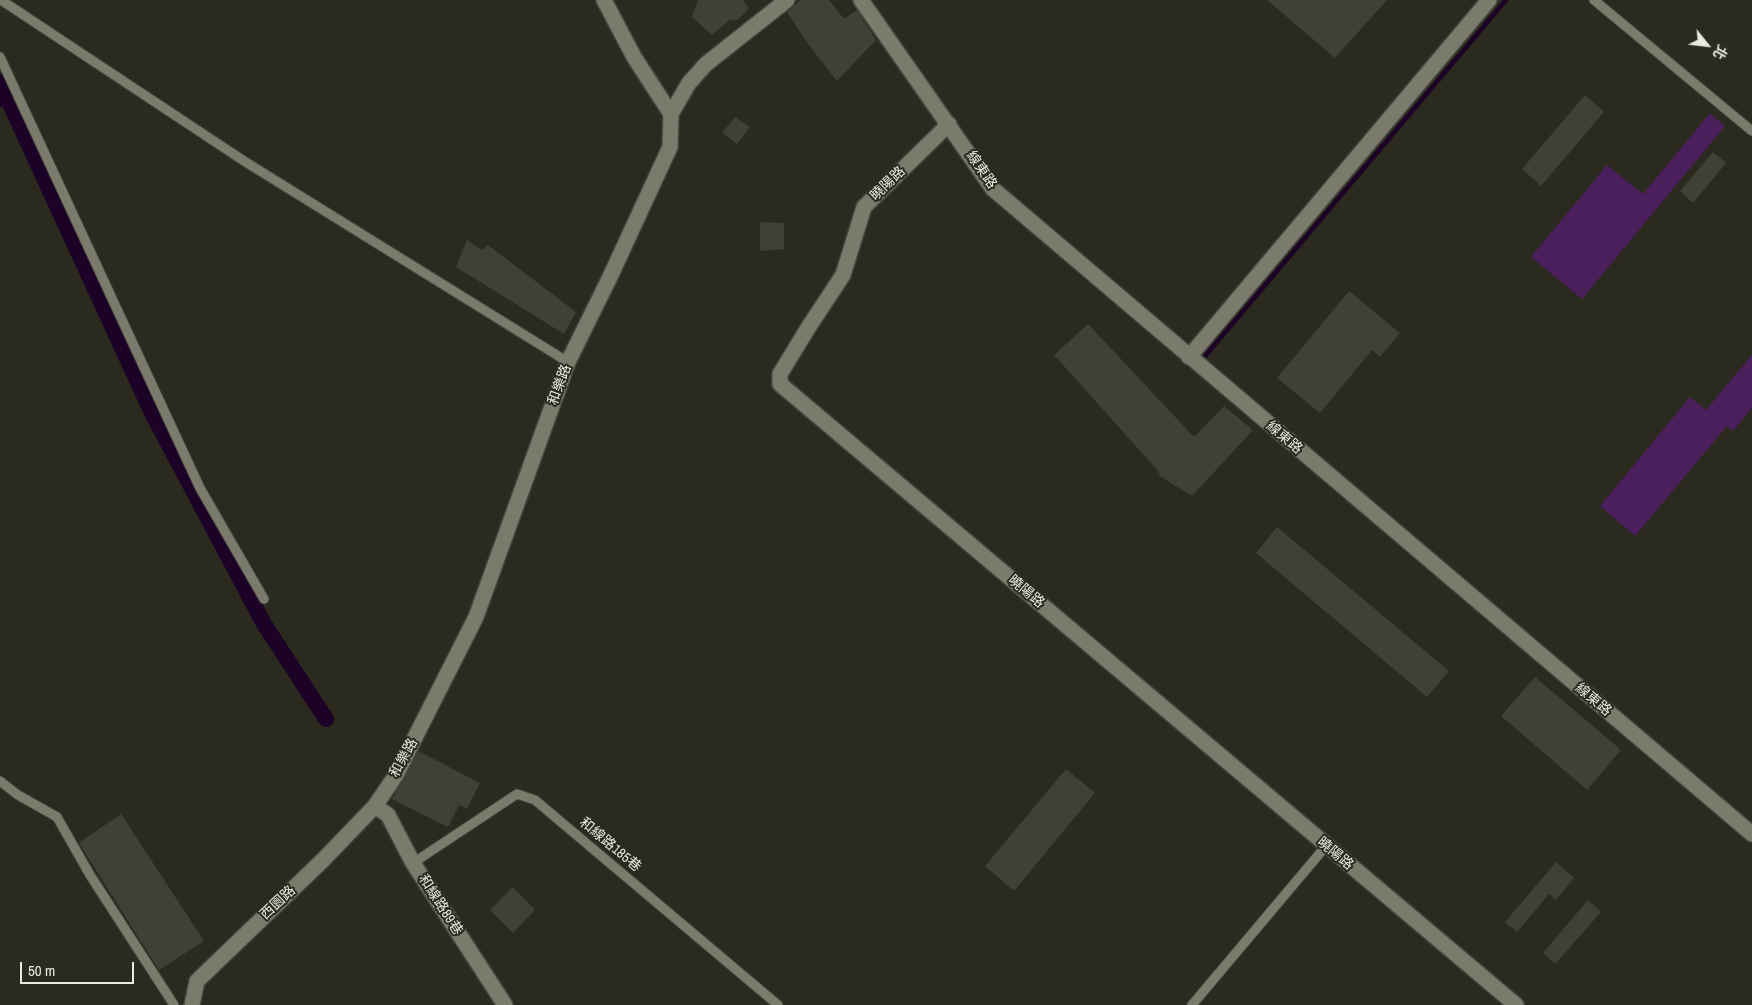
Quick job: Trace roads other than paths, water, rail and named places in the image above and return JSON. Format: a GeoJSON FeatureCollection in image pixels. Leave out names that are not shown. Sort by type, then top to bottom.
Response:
{"type":"FeatureCollection","features":[{"type":"Feature","properties":{"kind":"street"},"geometry":{"type":"LineString","coordinates":[[604,0],[634,57],[671,114]]}},
{"type":"Feature","properties":{"kind":"street","name":"和樂路"},"geometry":{"type":"LineString","coordinates":[[375,806],[396,775],[476,617],[568,362],[610,277],[670,147],[671,114],[689,83],[706,64],[787,0]]}},
{"type":"Feature","properties":{"kind":"street","name":"線東路"},"geometry":{"type":"LineString","coordinates":[[861,0],[993,189],[1188,358],[1752,834]]}},
{"type":"Feature","properties":{"kind":"street"},"geometry":{"type":"LineString","coordinates":[[1188,358],[1489,0]]}},
{"type":"Feature","properties":{"kind":"street","name":"曉陽路"},"geometry":{"type":"LineString","coordinates":[[949,124],[864,207],[843,275],[780,374],[780,384],[1516,1005]]}},
{"type":"Feature","properties":{"kind":"street","name":"和線路89巷"},"geometry":{"type":"LineString","coordinates":[[375,806],[388,815],[413,863],[505,1005]]}},
{"type":"Feature","properties":{"kind":"street","name":"西園路"},"geometry":{"type":"LineString","coordinates":[[192,1005],[197,981],[209,967],[323,860],[375,806]]}},
{"type":"Feature","properties":{"kind":"lane"},"geometry":{"type":"LineString","coordinates":[[1,0],[244,160],[568,362]]}},
{"type":"Feature","properties":{"kind":"lane"},"geometry":{"type":"LineString","coordinates":[[1594,0],[1752,131]]}},
{"type":"Feature","properties":{"kind":"lane"},"geometry":{"type":"LineString","coordinates":[[0,57],[200,488],[264,599]]}},
{"type":"Feature","properties":{"kind":"lane"},"geometry":{"type":"LineString","coordinates":[[0,781],[18,795],[58,818],[90,875],[174,1005]]}},
{"type":"Feature","properties":{"kind":"lane","name":"和線路185巷"},"geometry":{"type":"LineString","coordinates":[[413,863],[517,794],[535,800],[778,1005]]}},
{"type":"Feature","properties":{"kind":"lane"},"geometry":{"type":"LineString","coordinates":[[1192,1005],[1326,846]]}},
{"type":"Feature","properties":{"kind":"waterway"},"geometry":{"type":"LineString","coordinates":[[1206,355],[1506,0]]}},
{"type":"Feature","properties":{"kind":"waterway"},"geometry":{"type":"LineString","coordinates":[[0,82],[152,413],[264,624],[326,719]]}},
{"type":"Feature","properties":{"kind":"waterway"},"geometry":{"type":"LineString","coordinates":[[0,105],[7,97]]}}]}
